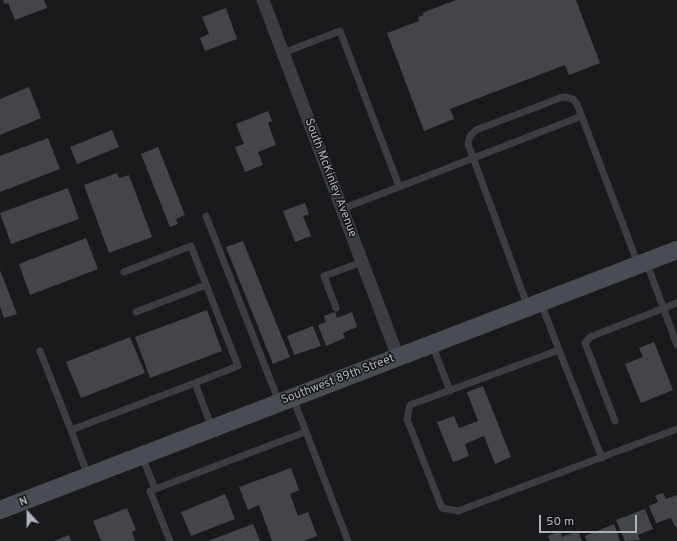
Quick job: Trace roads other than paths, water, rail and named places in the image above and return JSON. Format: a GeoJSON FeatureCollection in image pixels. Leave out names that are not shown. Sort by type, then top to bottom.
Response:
{"type":"FeatureCollection","features":[{"type":"Feature","properties":{"kind":"main road","name":"Southwest 89th Street"},"geometry":{"type":"LineString","coordinates":[[0,510],[677,250]]}},
{"type":"Feature","properties":{"kind":"street","name":"South McKinley Avenue"},"geometry":{"type":"LineString","coordinates":[[263,0],[398,357]]}},
{"type":"Feature","properties":{"kind":"lane"},"geometry":{"type":"LineString","coordinates":[[283,53],[340,31],[399,186]]}},
{"type":"Feature","properties":{"kind":"lane"},"geometry":{"type":"LineString","coordinates":[[602,458],[559,350],[534,304],[473,158],[468,144],[470,136],[476,130],[560,98],[568,98],[575,101],[642,263],[664,309],[677,345]]}},
{"type":"Feature","properties":{"kind":"lane"},"geometry":{"type":"LineString","coordinates":[[342,209],[582,116]]}},
{"type":"Feature","properties":{"kind":"lane"},"geometry":{"type":"LineString","coordinates":[[206,216],[286,400],[305,432],[348,541]]}},
{"type":"Feature","properties":{"kind":"lane"},"geometry":{"type":"LineString","coordinates":[[71,430],[238,366],[191,246],[124,272]]}},
{"type":"Feature","properties":{"kind":"lane"},"geometry":{"type":"LineString","coordinates":[[336,308],[324,276],[362,262]]}},
{"type":"Feature","properties":{"kind":"lane"},"geometry":{"type":"LineString","coordinates":[[136,312],[206,285]]}},
{"type":"Feature","properties":{"kind":"lane"},"geometry":{"type":"LineString","coordinates":[[615,421],[585,343],[590,337],[677,303]]}},
{"type":"Feature","properties":{"kind":"lane"},"geometry":{"type":"LineString","coordinates":[[432,344],[450,391]]}},
{"type":"Feature","properties":{"kind":"lane"},"geometry":{"type":"LineString","coordinates":[[559,350],[410,405],[407,419],[442,508],[458,511],[677,429]]}},
{"type":"Feature","properties":{"kind":"lane"},"geometry":{"type":"LineString","coordinates":[[40,351],[88,476]]}},
{"type":"Feature","properties":{"kind":"lane"},"geometry":{"type":"LineString","coordinates":[[195,383],[212,428]]}},
{"type":"Feature","properties":{"kind":"lane"},"geometry":{"type":"LineString","coordinates":[[170,541],[150,491],[305,432]]}},
{"type":"Feature","properties":{"kind":"lane"},"geometry":{"type":"LineString","coordinates":[[142,455],[155,489]]}}]}
